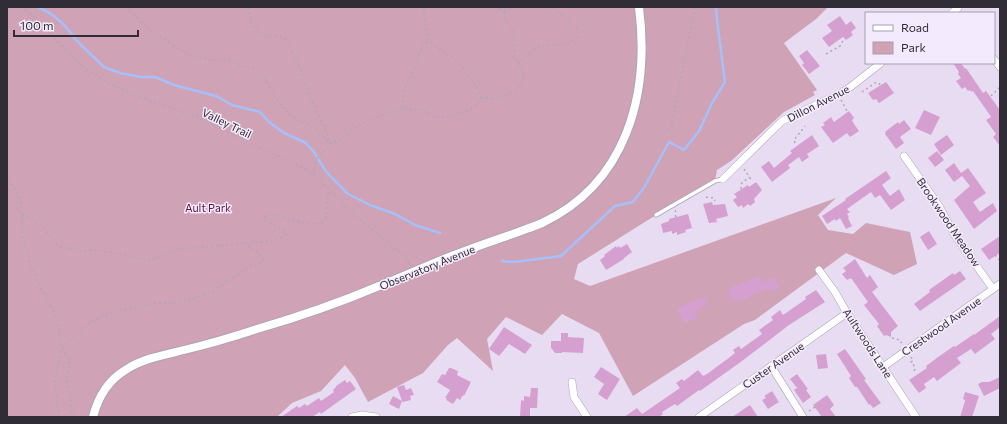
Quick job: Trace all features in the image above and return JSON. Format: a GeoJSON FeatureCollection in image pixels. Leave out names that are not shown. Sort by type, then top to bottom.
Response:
{"type":"FeatureCollection","features":[{"type":"Feature","properties":{"kind":"street","name":"Observatory Avenue"},"geometry":{"type":"LineString","coordinates":[[93,417],[97,401],[108,385],[116,377],[136,364],[257,330],[318,309],[447,258],[542,223],[567,208],[591,189],[603,174],[615,156],[629,127],[636,103],[641,77],[640,20],[638,7]]}},
{"type":"Feature","properties":{"kind":"street","name":"Dillon Avenue"},"geometry":{"type":"LineString","coordinates":[[723,179],[782,121],[838,95],[880,64]]}},
{"type":"Feature","properties":{"kind":"street","name":"Brookwood Meadow"},"geometry":{"type":"LineString","coordinates":[[904,156],[939,206],[954,234],[993,289]]}},
{"type":"Feature","properties":{"kind":"street","name":"Aultwoods Lane"},"geometry":{"type":"LineString","coordinates":[[819,270],[835,292],[847,313],[916,417]]}},
{"type":"Feature","properties":{"kind":"street","name":"Crestwood Avenue"},"geometry":{"type":"LineString","coordinates":[[883,367],[1000,284]]}},
{"type":"Feature","properties":{"kind":"street","name":"Custer Avenue"},"geometry":{"type":"LineString","coordinates":[[699,417],[847,313]]}},
{"type":"Feature","properties":{"kind":"street"},"geometry":{"type":"LineString","coordinates":[[771,366],[807,416]]}},
{"type":"Feature","properties":{"kind":"street"},"geometry":{"type":"LineString","coordinates":[[572,382],[574,396],[587,417]]}},
{"type":"Feature","properties":{"kind":"street"},"geometry":{"type":"LineString","coordinates":[[352,417],[362,415],[376,417]]}},
{"type":"Feature","properties":{"kind":"lane"},"geometry":{"type":"LineString","coordinates":[[656,215],[715,181],[723,179]]}},
{"type":"Feature","properties":{"kind":"path","name":"Valley Trail"},"geometry":{"type":"LineString","coordinates":[[22,7],[32,15],[82,66],[107,82],[133,94],[210,122],[314,174],[349,210],[405,257],[414,272]]}},
{"type":"Feature","properties":{"kind":"path"},"geometry":{"type":"LineString","coordinates":[[126,7],[148,29],[178,49],[194,56],[212,60],[223,59],[252,68],[263,76],[287,113],[313,127],[331,144]]}},
{"type":"Feature","properties":{"kind":"path"},"geometry":{"type":"LineString","coordinates":[[248,7],[252,25],[261,33],[268,36],[280,36],[287,40],[331,144]]}},
{"type":"Feature","properties":{"kind":"path"},"geometry":{"type":"LineString","coordinates":[[314,174],[315,161],[331,144],[347,135],[354,128],[368,121],[403,108],[410,110],[421,109],[430,115],[440,118],[466,112],[478,104],[481,97],[480,91],[455,60],[431,43],[426,31],[423,7]]}},
{"type":"Feature","properties":{"kind":"path"},"geometry":{"type":"LineString","coordinates":[[494,7],[505,10],[515,7]]}},
{"type":"Feature","properties":{"kind":"path"},"geometry":{"type":"LineString","coordinates":[[518,64],[534,49],[542,46],[566,43],[576,39],[578,29],[564,15],[553,7]]}},
{"type":"Feature","properties":{"kind":"path"},"geometry":{"type":"LineString","coordinates":[[663,132],[671,128],[694,7]]}},
{"type":"Feature","properties":{"kind":"path"},"geometry":{"type":"LineString","coordinates":[[481,97],[495,99],[513,92],[523,83],[524,76],[515,56],[512,28],[506,23],[504,18],[505,10]]}},
{"type":"Feature","properties":{"kind":"path"},"geometry":{"type":"LineString","coordinates":[[403,108],[403,92],[416,64],[419,53],[430,39]]}},
{"type":"Feature","properties":{"kind":"path"},"geometry":{"type":"LineString","coordinates":[[826,54],[840,46],[844,39]]}},
{"type":"Feature","properties":{"kind":"path"},"geometry":{"type":"LineString","coordinates":[[862,92],[876,83],[879,83],[880,85]]}},
{"type":"Feature","properties":{"kind":"path"},"geometry":{"type":"LineString","coordinates":[[991,96],[1000,87]]}},
{"type":"Feature","properties":{"kind":"path"},"geometry":{"type":"LineString","coordinates":[[838,95],[847,111]]}},
{"type":"Feature","properties":{"kind":"path"},"geometry":{"type":"LineString","coordinates":[[795,143],[794,140],[805,126]]}},
{"type":"Feature","properties":{"kind":"path"},"geometry":{"type":"LineString","coordinates":[[740,162],[752,181]]}},
{"type":"Feature","properties":{"kind":"path"},"geometry":{"type":"LineString","coordinates":[[7,175],[10,183],[18,194],[21,203],[22,236],[30,262],[38,282],[57,319],[62,349],[55,383],[58,417]]}},
{"type":"Feature","properties":{"kind":"path"},"geometry":{"type":"LineString","coordinates":[[741,189],[741,184],[749,177]]}},
{"type":"Feature","properties":{"kind":"path"},"geometry":{"type":"LineString","coordinates":[[22,215],[32,219],[43,228],[59,246],[81,251],[93,250],[116,253],[147,260],[156,259],[178,249],[273,241],[285,235],[285,231],[283,229],[265,221],[264,218],[267,216],[272,215],[296,221],[320,224],[325,219],[329,189]]}},
{"type":"Feature","properties":{"kind":"path"},"geometry":{"type":"LineString","coordinates":[[706,197],[714,198],[715,201]]}},
{"type":"Feature","properties":{"kind":"path"},"geometry":{"type":"LineString","coordinates":[[62,349],[76,334],[99,317],[153,303],[176,303],[195,298],[212,291],[246,268],[259,264],[263,261],[260,254],[243,243]]}},
{"type":"Feature","properties":{"kind":"path"},"geometry":{"type":"LineString","coordinates":[[995,254],[1000,261]]}},
{"type":"Feature","properties":{"kind":"path"},"geometry":{"type":"LineString","coordinates":[[892,338],[900,340],[902,344]]}},
{"type":"Feature","properties":{"kind":"path"},"geometry":{"type":"LineString","coordinates":[[62,349],[68,357],[70,366],[66,377],[71,410],[76,417]]}},
{"type":"Feature","properties":{"kind":"path"},"geometry":{"type":"LineString","coordinates":[[910,356],[913,360],[911,362],[914,367],[914,373]]}},
{"type":"Feature","properties":{"kind":"path"},"geometry":{"type":"LineString","coordinates":[[807,416],[808,411],[815,407]]}},
{"type":"Feature","properties":{"kind":"green space","name":"Ault Park"},"geometry":{"type":"Polygon","coordinates":[[[7,7],[828,7],[816,19],[784,43],[817,90],[813,92],[815,95],[784,112],[731,161],[717,170],[715,181],[656,215],[578,264],[574,279],[590,286],[836,198],[818,215],[828,230],[853,234],[866,223],[910,232],[917,264],[894,275],[846,253],[755,320],[744,324],[633,396],[599,333],[562,314],[542,335],[506,317],[487,339],[493,371],[457,338],[448,345],[423,373],[368,402],[355,378],[345,365],[321,391],[292,403],[277,417],[7,417],[7,7]]]}},
{"type":"Feature","properties":{"kind":"building"},"geometry":{"type":"Polygon","coordinates":[[[840,16],[846,25],[851,21],[856,28],[851,32],[853,35],[846,40],[843,37],[829,47],[822,38],[832,31],[827,25],[840,16]]]}},
{"type":"Feature","properties":{"kind":"building"},"geometry":{"type":"Polygon","coordinates":[[[807,50],[820,66],[809,74],[802,65],[804,63],[799,56],[807,50]]]}},
{"type":"Feature","properties":{"kind":"building"},"geometry":{"type":"Polygon","coordinates":[[[954,64],[962,64],[965,69],[966,68],[983,93],[986,91],[1000,110],[1000,146],[993,137],[996,134],[986,120],[991,117],[973,91],[968,91],[965,87],[962,89],[956,81],[961,78],[958,74],[959,72],[954,64]]]}},
{"type":"Feature","properties":{"kind":"building"},"geometry":{"type":"Polygon","coordinates":[[[886,82],[894,93],[879,103],[876,99],[873,100],[868,93],[886,82]]]}},
{"type":"Feature","properties":{"kind":"building"},"geometry":{"type":"Polygon","coordinates":[[[924,110],[940,117],[931,135],[915,128],[924,110]]]}},
{"type":"Feature","properties":{"kind":"building"},"geometry":{"type":"Polygon","coordinates":[[[849,111],[854,118],[852,120],[854,124],[859,131],[850,137],[847,133],[833,143],[821,127],[825,125],[823,123],[831,117],[834,122],[849,111]]]}},
{"type":"Feature","properties":{"kind":"building"},"geometry":{"type":"Polygon","coordinates":[[[904,120],[911,129],[900,137],[904,143],[896,149],[885,134],[886,131],[898,122],[899,124],[904,120]]]}},
{"type":"Feature","properties":{"kind":"building"},"geometry":{"type":"Polygon","coordinates":[[[812,135],[819,146],[807,154],[809,157],[802,162],[799,157],[788,165],[790,168],[772,182],[761,167],[769,161],[774,168],[792,153],[790,151],[812,135]]]}},
{"type":"Feature","properties":{"kind":"building"},"geometry":{"type":"Polygon","coordinates":[[[947,135],[954,145],[941,155],[934,144],[947,135]]]}},
{"type":"Feature","properties":{"kind":"building"},"geometry":{"type":"Polygon","coordinates":[[[937,151],[944,160],[935,167],[928,158],[937,151]]]}},
{"type":"Feature","properties":{"kind":"building"},"geometry":{"type":"Polygon","coordinates":[[[954,163],[961,173],[968,168],[986,193],[973,202],[980,212],[993,203],[997,211],[974,229],[954,200],[970,186],[962,176],[954,182],[945,170],[954,163]]]}},
{"type":"Feature","properties":{"kind":"building"},"geometry":{"type":"Polygon","coordinates":[[[886,171],[891,178],[882,185],[890,196],[899,189],[905,200],[891,210],[880,195],[875,198],[871,192],[847,209],[850,212],[847,214],[852,226],[846,229],[840,218],[827,224],[822,216],[886,171]]]}},
{"type":"Feature","properties":{"kind":"building"},"geometry":{"type":"Polygon","coordinates":[[[756,182],[762,190],[754,199],[755,202],[750,206],[748,204],[743,208],[742,205],[738,207],[733,200],[737,197],[734,194],[756,182]]]}},
{"type":"Feature","properties":{"kind":"building"},"geometry":{"type":"Polygon","coordinates":[[[712,202],[713,205],[725,204],[728,216],[716,219],[717,222],[709,223],[703,204],[712,202]]]}},
{"type":"Feature","properties":{"kind":"building"},"geometry":{"type":"Polygon","coordinates":[[[688,214],[692,228],[677,235],[677,232],[672,234],[672,231],[663,233],[661,224],[669,221],[669,219],[688,214]]]}},
{"type":"Feature","properties":{"kind":"building"},"geometry":{"type":"Polygon","coordinates":[[[929,231],[937,244],[928,250],[920,237],[929,231]]]}},
{"type":"Feature","properties":{"kind":"building"},"geometry":{"type":"Polygon","coordinates":[[[1000,236],[1000,253],[989,260],[981,249],[1000,236]]]}},
{"type":"Feature","properties":{"kind":"building"},"geometry":{"type":"Polygon","coordinates":[[[627,244],[632,252],[624,259],[606,270],[600,260],[605,256],[604,255],[616,246],[617,248],[619,246],[620,248],[627,244]]]}},
{"type":"Feature","properties":{"kind":"building"},"geometry":{"type":"Polygon","coordinates":[[[855,259],[867,278],[870,275],[878,287],[872,292],[898,326],[891,332],[891,337],[886,335],[884,336],[877,326],[879,324],[864,305],[868,302],[851,278],[847,280],[842,274],[846,271],[843,268],[855,259]]]}},
{"type":"Feature","properties":{"kind":"building"},"geometry":{"type":"Polygon","coordinates":[[[960,271],[966,279],[920,311],[914,304],[930,292],[929,290],[953,273],[954,275],[960,271]]]}},
{"type":"Feature","properties":{"kind":"building"},"geometry":{"type":"Polygon","coordinates":[[[760,276],[763,282],[775,277],[779,288],[769,292],[767,289],[750,296],[751,297],[733,302],[727,289],[760,276]]]}},
{"type":"Feature","properties":{"kind":"building"},"geometry":{"type":"Polygon","coordinates":[[[816,290],[825,302],[789,325],[700,391],[699,390],[677,406],[675,404],[662,412],[663,414],[659,417],[624,417],[637,408],[642,414],[680,388],[676,383],[682,379],[684,381],[698,370],[703,376],[707,374],[735,353],[733,350],[739,346],[741,349],[762,334],[759,330],[773,320],[771,317],[780,310],[783,315],[816,290]]]}},
{"type":"Feature","properties":{"kind":"building"},"geometry":{"type":"Polygon","coordinates":[[[703,297],[707,305],[700,307],[701,310],[695,312],[697,318],[684,323],[677,308],[703,297]]]}},
{"type":"Feature","properties":{"kind":"building"},"geometry":{"type":"Polygon","coordinates":[[[1000,316],[1000,327],[991,334],[995,339],[975,354],[971,349],[957,358],[961,363],[937,381],[934,377],[924,384],[926,388],[919,393],[909,380],[927,368],[926,366],[938,357],[974,335],[1000,316]]]}},
{"type":"Feature","properties":{"kind":"building"},"geometry":{"type":"Polygon","coordinates":[[[504,327],[532,345],[525,354],[509,344],[499,356],[489,349],[504,327]]]}},
{"type":"Feature","properties":{"kind":"building"},"geometry":{"type":"Polygon","coordinates":[[[561,333],[568,333],[568,337],[584,338],[583,353],[555,353],[551,348],[551,341],[561,341],[561,333]]]}},
{"type":"Feature","properties":{"kind":"building"},"geometry":{"type":"Polygon","coordinates":[[[845,349],[866,379],[864,380],[881,403],[873,408],[870,404],[869,405],[849,378],[851,376],[837,354],[845,349]]]}},
{"type":"Feature","properties":{"kind":"building"},"geometry":{"type":"Polygon","coordinates":[[[826,354],[828,368],[818,369],[816,355],[826,354]]]}},
{"type":"Feature","properties":{"kind":"building"},"geometry":{"type":"Polygon","coordinates":[[[601,367],[620,379],[607,400],[598,394],[604,384],[594,377],[601,367]]]}},
{"type":"Feature","properties":{"kind":"building"},"geometry":{"type":"Polygon","coordinates":[[[449,368],[458,371],[457,375],[471,382],[464,396],[463,395],[460,400],[457,398],[453,404],[445,398],[450,390],[437,382],[442,374],[445,375],[449,368]]]}},
{"type":"Feature","properties":{"kind":"building"},"geometry":{"type":"Polygon","coordinates":[[[797,374],[808,389],[806,390],[811,397],[803,403],[794,390],[797,388],[790,379],[797,374]]]}},
{"type":"Feature","properties":{"kind":"building"},"geometry":{"type":"Polygon","coordinates":[[[1000,377],[1000,388],[984,396],[978,384],[982,382],[989,382],[1000,377]]]}},
{"type":"Feature","properties":{"kind":"building"},"geometry":{"type":"Polygon","coordinates":[[[345,380],[347,383],[350,381],[356,389],[321,414],[320,412],[312,417],[281,417],[297,406],[299,408],[305,404],[307,406],[319,398],[321,401],[334,392],[333,390],[336,386],[345,380]]]}},
{"type":"Feature","properties":{"kind":"building"},"geometry":{"type":"Polygon","coordinates":[[[404,385],[406,390],[411,388],[414,395],[410,396],[411,400],[402,401],[397,387],[404,385]]]}},
{"type":"Feature","properties":{"kind":"building"},"geometry":{"type":"Polygon","coordinates":[[[531,388],[538,388],[537,408],[530,408],[530,417],[520,417],[521,400],[524,401],[524,396],[530,397],[531,388]]]}},
{"type":"Feature","properties":{"kind":"building"},"geometry":{"type":"Polygon","coordinates":[[[772,391],[779,402],[768,409],[762,400],[766,398],[764,396],[772,391]]]}},
{"type":"Feature","properties":{"kind":"building"},"geometry":{"type":"Polygon","coordinates":[[[965,392],[979,396],[972,417],[960,417],[965,401],[963,399],[965,392]]]}},
{"type":"Feature","properties":{"kind":"building"},"geometry":{"type":"Polygon","coordinates":[[[827,395],[834,405],[830,409],[836,417],[822,417],[813,405],[827,395]]]}},
{"type":"Feature","properties":{"kind":"building"},"geometry":{"type":"Polygon","coordinates":[[[393,396],[402,401],[399,409],[389,404],[393,396]]]}},
{"type":"Feature","properties":{"kind":"building"},"geometry":{"type":"Polygon","coordinates":[[[750,405],[758,417],[732,417],[750,405]]]}},
{"type":"Feature","properties":{"kind":"waterway"},"geometry":{"type":"LineString","coordinates":[[37,7],[43,9],[59,20],[75,39],[104,67],[120,73],[140,77],[155,77],[174,85],[216,96],[232,105],[260,112],[269,122],[284,133],[306,143],[314,152],[325,170],[348,194],[370,205],[395,214],[415,225],[440,233]]}},
{"type":"Feature","properties":{"kind":"waterway"},"geometry":{"type":"LineString","coordinates":[[502,261],[514,262],[561,256],[615,206],[633,202],[645,186],[669,142],[684,150],[699,131],[712,103],[725,82],[716,7]]}}]}
